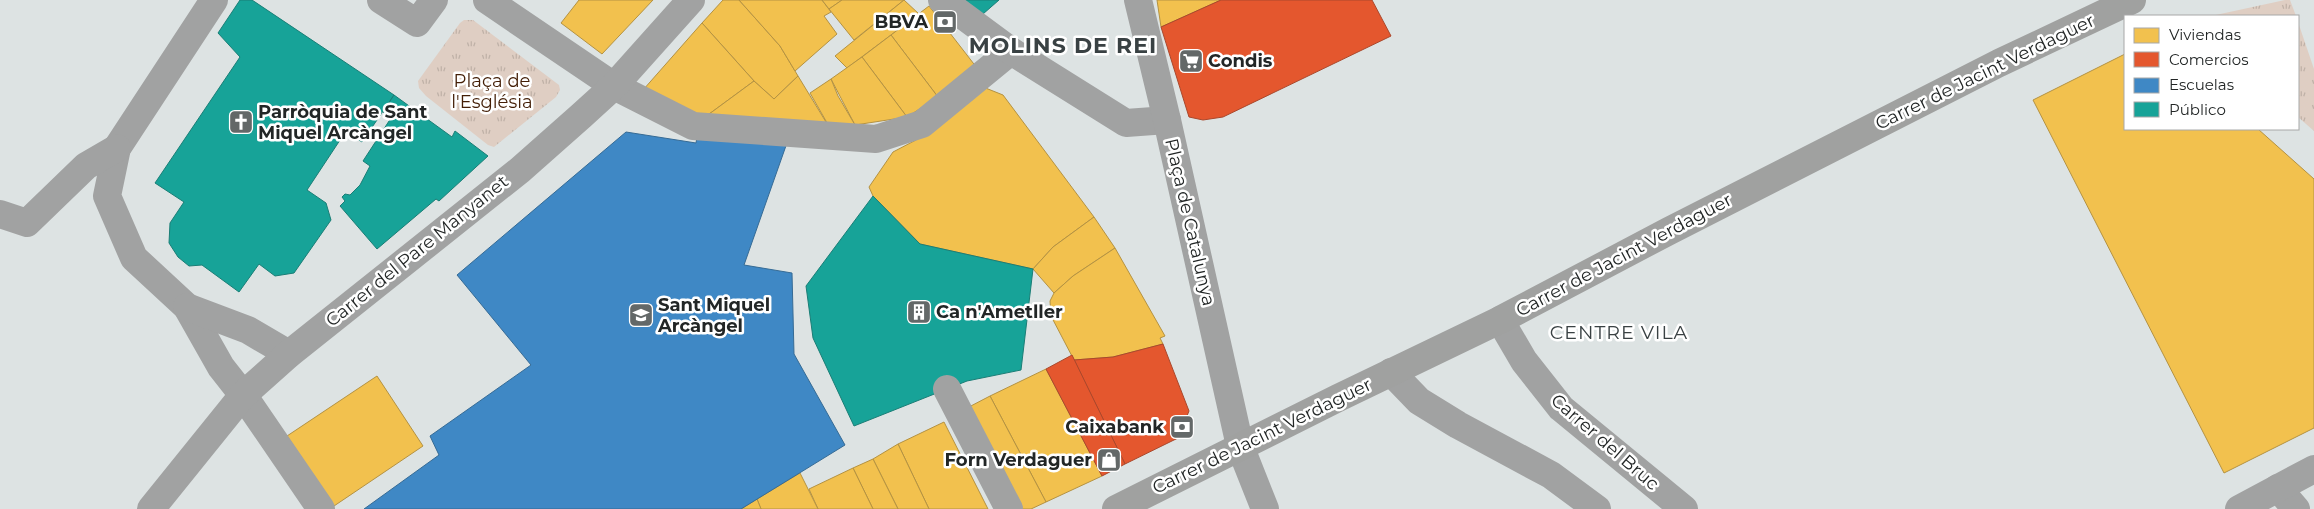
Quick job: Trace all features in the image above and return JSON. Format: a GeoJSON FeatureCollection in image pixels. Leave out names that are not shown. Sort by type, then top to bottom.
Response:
{"type":"FeatureCollection","features":[{"type":"Feature","properties":{"kind":"main road","name":"Carrer de Jacint Verdaguer"},"geometry":{"type":"LineString","coordinates":[[1116,509],[1240,446],[1500,320],[1669,231],[1990,67],[2132,0]]}},
{"type":"Feature","properties":{"kind":"street"},"geometry":{"type":"LineString","coordinates":[[214,0],[117,148],[107,196],[134,258],[187,307],[221,367],[243,395],[321,509]]}},
{"type":"Feature","properties":{"kind":"street"},"geometry":{"type":"LineString","coordinates":[[381,0],[417,23],[434,0]]}},
{"type":"Feature","properties":{"kind":"street"},"geometry":{"type":"LineString","coordinates":[[487,0],[614,86],[693,126],[876,139],[922,124],[1011,51]]}},
{"type":"Feature","properties":{"kind":"street","name":"Carrer del Pare Manyanet"},"geometry":{"type":"LineString","coordinates":[[151,509],[243,395],[289,354],[520,170],[614,86],[691,0]]}},
{"type":"Feature","properties":{"kind":"street"},"geometry":{"type":"LineString","coordinates":[[1138,0],[1167,120]]}},
{"type":"Feature","properties":{"kind":"street","name":"Plaça de Catalunya"},"geometry":{"type":"LineString","coordinates":[[949,5],[1011,51],[1126,123],[1167,120],[1240,446],[1265,509]]}},
{"type":"Feature","properties":{"kind":"street"},"geometry":{"type":"LineString","coordinates":[[0,214],[27,223],[86,166],[117,148]]}},
{"type":"Feature","properties":{"kind":"street"},"geometry":{"type":"LineString","coordinates":[[187,307],[248,330],[289,354]]}},
{"type":"Feature","properties":{"kind":"street","name":"Carrer del Bruc"},"geometry":{"type":"LineString","coordinates":[[1500,320],[1524,361],[1561,408],[1684,509]]}},
{"type":"Feature","properties":{"kind":"street"},"geometry":{"type":"LineString","coordinates":[[1391,372],[1419,401],[1458,425],[1551,475],[1597,509]]}},
{"type":"Feature","properties":{"kind":"street"},"geometry":{"type":"LineString","coordinates":[[947,389],[1009,509]]}},
{"type":"Feature","properties":{"kind":"street"},"geometry":{"type":"LineString","coordinates":[[1410,411],[1436,429],[1458,425]]}},
{"type":"Feature","properties":{"kind":"street"},"geometry":{"type":"LineString","coordinates":[[2239,509],[2314,469]]}},
{"type":"Feature","properties":{"kind":"street"},"geometry":{"type":"LineString","coordinates":[[2278,488],[2296,509]]}},
{"type":"Feature","properties":{"kind":"green space"},"geometry":{"type":"Polygon","coordinates":[[[2290,0],[2296,15],[2216,15],[2290,0]]]}},
{"type":"Feature","properties":{"kind":"green space","name":"Plaça de l'Església"},"geometry":{"type":"Polygon","coordinates":[[[464,20],[473,20],[559,85],[560,90],[556,97],[494,147],[488,145],[426,96],[419,88],[418,81],[464,20]]]}},
{"type":"Feature","properties":{"kind":"green space"},"geometry":{"type":"Polygon","coordinates":[[[2299,25],[2314,69],[2314,131],[2299,118],[2299,25]]]}},
{"type":"Feature","properties":{"kind":"building: Viviendas"},"geometry":{"type":"Polygon","coordinates":[[[579,0],[653,0],[602,54],[561,23],[579,0]]]}},
{"type":"Feature","properties":{"kind":"building: Viviendas"},"geometry":{"type":"Polygon","coordinates":[[[723,0],[739,0],[780,46],[798,76],[774,99],[754,81],[702,23],[723,0]]]}},
{"type":"Feature","properties":{"kind":"building: Viviendas"},"geometry":{"type":"Polygon","coordinates":[[[739,0],[822,0],[831,12],[824,16],[837,34],[795,71],[780,46],[739,0]]]}},
{"type":"Feature","properties":{"kind":"building: Viviendas"},"geometry":{"type":"Polygon","coordinates":[[[822,0],[842,0],[829,9],[822,0]]]}},
{"type":"Feature","properties":{"kind":"building: Viviendas"},"geometry":{"type":"Polygon","coordinates":[[[842,0],[904,0],[854,40],[829,9],[842,0]]]}},
{"type":"Feature","properties":{"kind":"building: Viviendas"},"geometry":{"type":"Polygon","coordinates":[[[904,0],[919,14],[847,68],[835,56],[904,0]]]}},
{"type":"Feature","properties":{"kind":"building: Viviendas"},"geometry":{"type":"Polygon","coordinates":[[[1157,0],[1221,0],[1161,27],[1157,0]]]}},
{"type":"Feature","properties":{"kind":"building: Viviendas"},"geometry":{"type":"Polygon","coordinates":[[[929,6],[977,68],[938,97],[891,35],[929,6]]]}},
{"type":"Feature","properties":{"kind":"building: Viviendas"},"geometry":{"type":"Polygon","coordinates":[[[702,23],[754,81],[701,120],[643,90],[702,23]]]}},
{"type":"Feature","properties":{"kind":"building: Viviendas"},"geometry":{"type":"Polygon","coordinates":[[[891,35],[938,97],[907,117],[862,57],[891,35]]]}},
{"type":"Feature","properties":{"kind":"building: Viviendas"},"geometry":{"type":"Polygon","coordinates":[[[2124,54],[2124,130],[2259,130],[2314,179],[2314,428],[2224,473],[2033,100],[2124,54]]]}},
{"type":"Feature","properties":{"kind":"building: Viviendas"},"geometry":{"type":"Polygon","coordinates":[[[862,57],[907,117],[855,125],[831,79],[862,57]]]}},
{"type":"Feature","properties":{"kind":"building: Viviendas"},"geometry":{"type":"Polygon","coordinates":[[[798,76],[829,127],[701,120],[754,81],[774,99],[798,76]]]}},
{"type":"Feature","properties":{"kind":"building: Viviendas"},"geometry":{"type":"Polygon","coordinates":[[[831,79],[838,96],[855,125],[830,128],[810,93],[831,79]]]}},
{"type":"Feature","properties":{"kind":"building: Viviendas"},"geometry":{"type":"Polygon","coordinates":[[[983,87],[1003,95],[1094,217],[1053,247],[1033,269],[920,244],[873,196],[869,187],[893,152],[916,140],[983,87]]]}},
{"type":"Feature","properties":{"kind":"building: Viviendas"},"geometry":{"type":"Polygon","coordinates":[[[1094,217],[1115,248],[1073,276],[1054,293],[1033,269],[1053,247],[1094,217]]]}},
{"type":"Feature","properties":{"kind":"building: Viviendas"},"geometry":{"type":"Polygon","coordinates":[[[1115,248],[1165,336],[1160,338],[1163,344],[1113,357],[1074,360],[1051,316],[1050,301],[1054,293],[1073,276],[1115,248]]]}},
{"type":"Feature","properties":{"kind":"building: Viviendas"},"geometry":{"type":"Polygon","coordinates":[[[1046,369],[1102,476],[1046,502],[990,396],[1046,369]]]}},
{"type":"Feature","properties":{"kind":"building: Viviendas"},"geometry":{"type":"Polygon","coordinates":[[[377,376],[423,446],[334,506],[287,436],[377,376]]]}},
{"type":"Feature","properties":{"kind":"building: Viviendas"},"geometry":{"type":"Polygon","coordinates":[[[990,396],[1046,502],[1031,509],[1020,509],[967,408],[990,396]]]}},
{"type":"Feature","properties":{"kind":"building: Viviendas"},"geometry":{"type":"Polygon","coordinates":[[[944,422],[988,509],[929,509],[898,444],[944,422]]]}},
{"type":"Feature","properties":{"kind":"building: Viviendas"},"geometry":{"type":"Polygon","coordinates":[[[898,444],[929,509],[898,509],[873,459],[898,444]]]}},
{"type":"Feature","properties":{"kind":"building: Viviendas"},"geometry":{"type":"Polygon","coordinates":[[[873,459],[898,509],[873,509],[853,468],[873,459]]]}},
{"type":"Feature","properties":{"kind":"building: Viviendas"},"geometry":{"type":"Polygon","coordinates":[[[853,468],[873,509],[818,509],[809,489],[853,468]]]}},
{"type":"Feature","properties":{"kind":"building: Viviendas"},"geometry":{"type":"Polygon","coordinates":[[[800,473],[818,509],[761,509],[757,499],[800,473]]]}},
{"type":"Feature","properties":{"kind":"building: Viviendas"},"geometry":{"type":"Polygon","coordinates":[[[757,499],[761,509],[741,509],[757,499]]]}},
{"type":"Feature","properties":{"kind":"building: Comercios"},"geometry":{"type":"Polygon","coordinates":[[[1221,0],[1372,0],[1391,36],[1223,117],[1203,120],[1189,117],[1161,27],[1221,0]]]}},
{"type":"Feature","properties":{"kind":"building: Comercios"},"geometry":{"type":"Polygon","coordinates":[[[1163,344],[1189,411],[1178,438],[1125,464],[1074,360],[1113,357],[1163,344]]]}},
{"type":"Feature","properties":{"kind":"building: Comercios"},"geometry":{"type":"Polygon","coordinates":[[[1072,355],[1125,464],[1102,476],[1046,369],[1072,355]]]}},
{"type":"Feature","properties":{"kind":"building: Escuelas","name":"Sant Miquel Arcàngel"},"geometry":{"type":"Polygon","coordinates":[[[698,131],[788,140],[744,265],[792,273],[794,354],[845,445],[741,509],[364,509],[439,455],[430,436],[531,365],[457,275],[626,132],[696,143],[698,131]]]}},
{"type":"Feature","properties":{"kind":"building: Público"},"geometry":{"type":"Polygon","coordinates":[[[240,0],[252,0],[394,95],[362,142],[346,131],[307,190],[326,203],[331,220],[294,273],[275,276],[259,264],[239,292],[202,265],[189,266],[178,257],[169,243],[170,223],[184,202],[155,183],[240,57],[218,33],[240,0]]]}},
{"type":"Feature","properties":{"kind":"building: Público"},"geometry":{"type":"Polygon","coordinates":[[[963,0],[999,0],[983,14],[963,0]]]}},
{"type":"Feature","properties":{"kind":"building: Público"},"geometry":{"type":"Polygon","coordinates":[[[394,95],[452,137],[455,131],[488,156],[439,201],[436,199],[377,249],[340,206],[345,201],[342,197],[345,194],[350,195],[360,185],[370,166],[363,161],[391,118],[383,112],[394,95]]]}},
{"type":"Feature","properties":{"kind":"building: Público","name":"Ca n'Ametller"},"geometry":{"type":"Polygon","coordinates":[[[873,196],[920,244],[1033,269],[1021,370],[967,381],[854,426],[813,338],[806,286],[873,196]]]}},
{"type":"Feature","properties":{"kind":"place","name":"BBVA"},"geometry":{"type":"Point","coordinates":[945,22]}},
{"type":"Feature","properties":{"kind":"place","name":"Condis"},"geometry":{"type":"Point","coordinates":[1191,61]}},
{"type":"Feature","properties":{"kind":"place","name":"Parròquia de Sant Miquel Arcàngel"},"geometry":{"type":"Point","coordinates":[241,122]}},
{"type":"Feature","properties":{"kind":"place","name":"Ca n'Ametller"},"geometry":{"type":"Point","coordinates":[919,312]}},
{"type":"Feature","properties":{"kind":"place","name":"Sant Miquel Arcàngel"},"geometry":{"type":"Point","coordinates":[641,315]}},
{"type":"Feature","properties":{"kind":"place","name":"Caixabank"},"geometry":{"type":"Point","coordinates":[1182,427]}},
{"type":"Feature","properties":{"kind":"place","name":"Forn Verdaguer"},"geometry":{"type":"Point","coordinates":[1109,460]}},
{"type":"Feature","properties":{"kind":"district","name":"MOLINS DE REI"},"geometry":{"type":"Point","coordinates":[1063,45]}},
{"type":"Feature","properties":{"kind":"district","name":"CENTRE VILA"},"geometry":{"type":"Point","coordinates":[1619,332]}}]}
